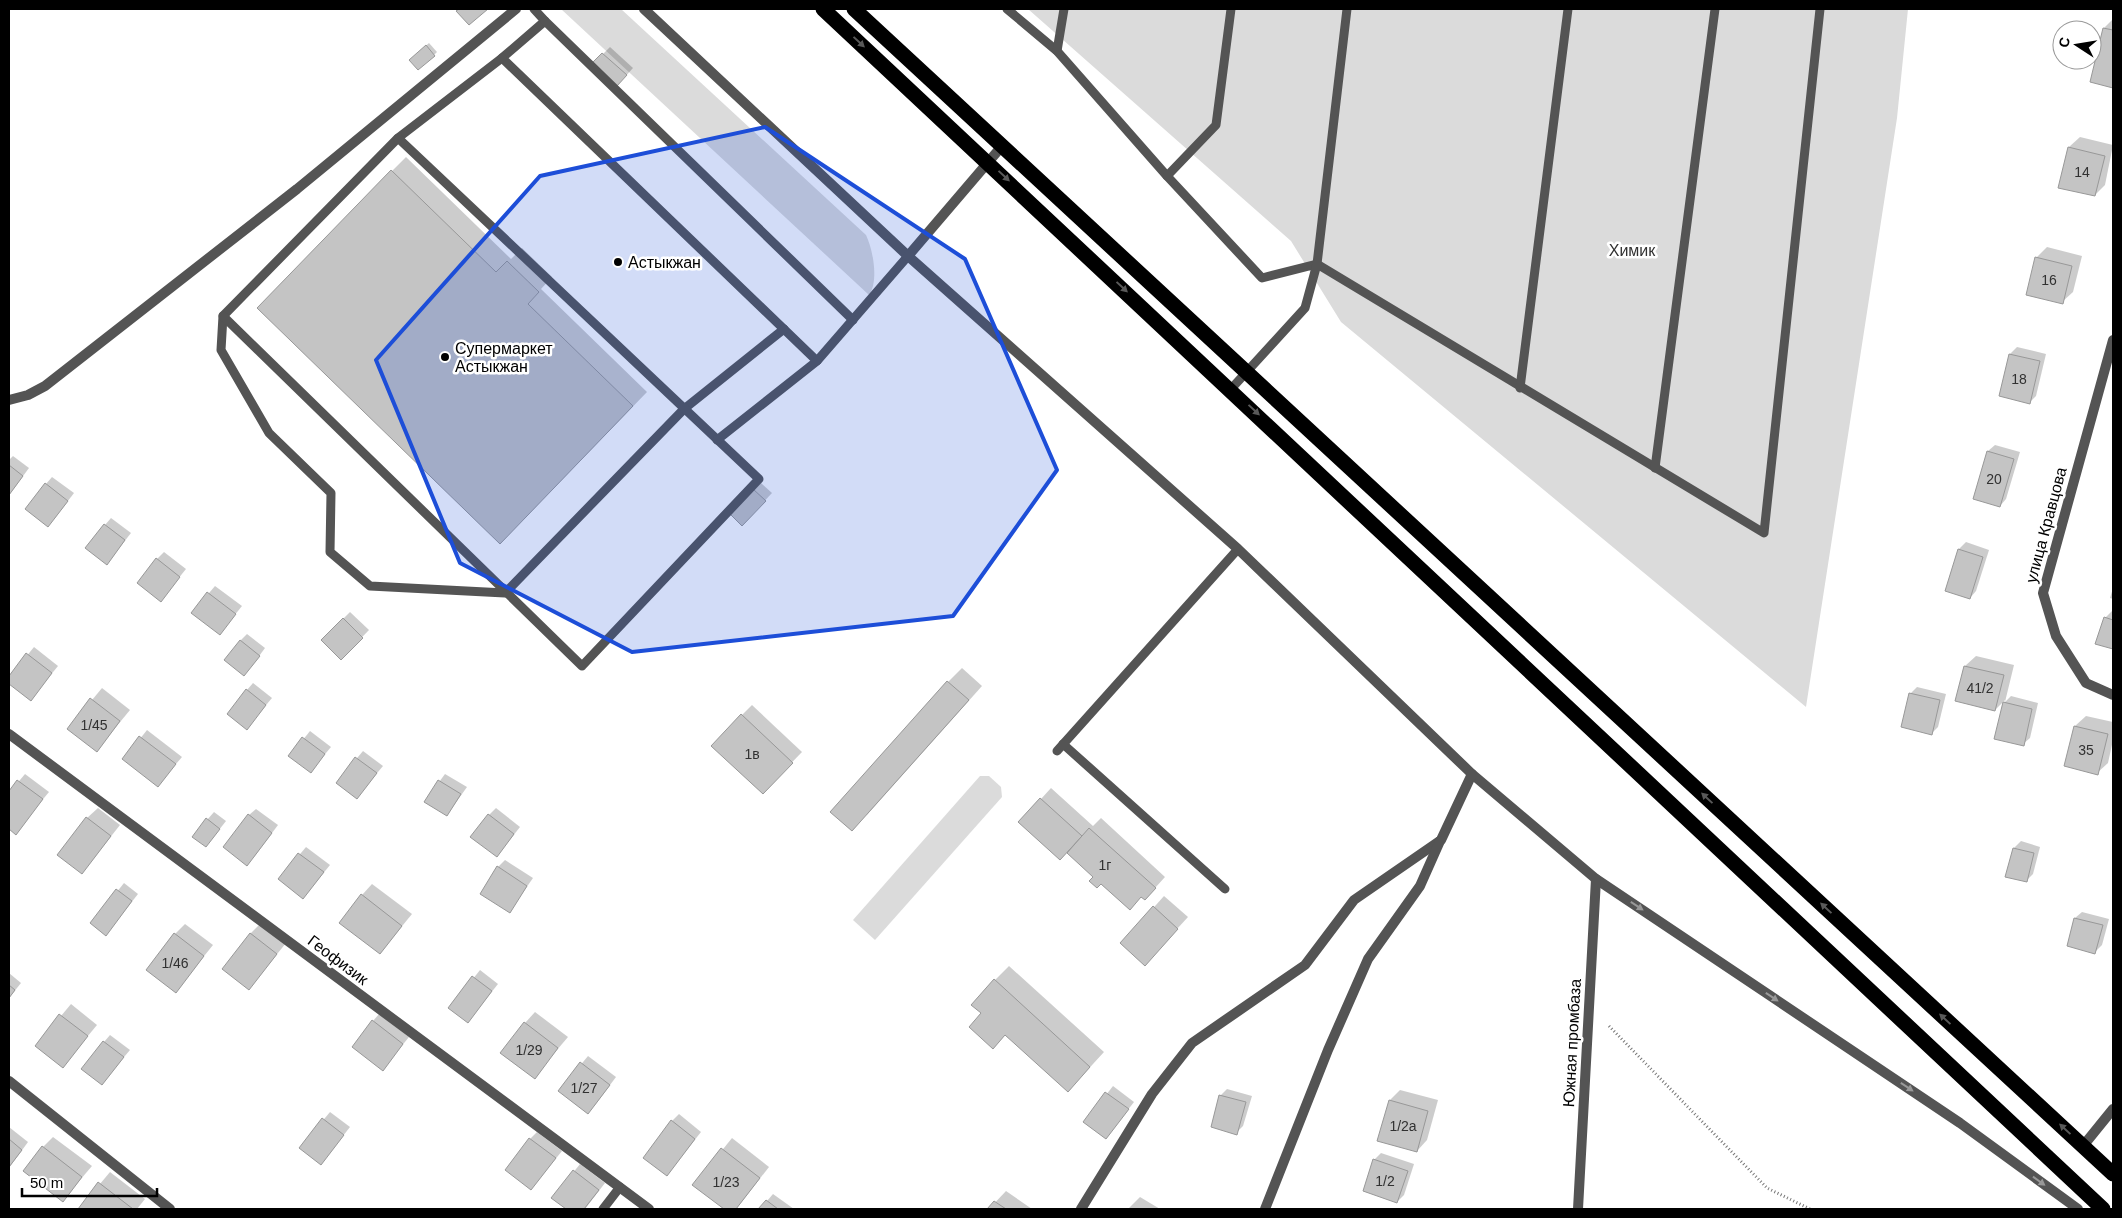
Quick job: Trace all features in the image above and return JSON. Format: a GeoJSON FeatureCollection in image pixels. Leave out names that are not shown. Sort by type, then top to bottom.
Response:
{"type":"FeatureCollection","features":[{"type":"Feature","properties":{"kind":"highway"},"geometry":{"type":"LineString","coordinates":[[823,9],[1231,389],[2103,1209]]}},
{"type":"Feature","properties":{"kind":"highway"},"geometry":{"type":"LineString","coordinates":[[854,9],[2113,1174]]}},
{"type":"Feature","properties":{"kind":"street"},"geometry":{"type":"LineString","coordinates":[[9,400],[28,395],[45,386],[297,189],[516,9]]}},
{"type":"Feature","properties":{"kind":"street"},"geometry":{"type":"LineString","coordinates":[[644,9],[908,256],[1238,549],[1472,774],[1596,879],[1960,1123],[2078,1209]]}},
{"type":"Feature","properties":{"kind":"street"},"geometry":{"type":"LineString","coordinates":[[908,256],[1002,146]]}},
{"type":"Feature","properties":{"kind":"street","name":"улица Кравцова"},"geometry":{"type":"LineString","coordinates":[[2113,340],[2043,594],[2056,636],[2086,683],[2113,695]]}},
{"type":"Feature","properties":{"kind":"street","name":"Геофизик"},"geometry":{"type":"LineString","coordinates":[[9,734],[649,1209]]}},
{"type":"Feature","properties":{"kind":"street"},"geometry":{"type":"LineString","coordinates":[[1266,1209],[1328,1050],[1368,959],[1420,886],[1472,774]]}},
{"type":"Feature","properties":{"kind":"street"},"geometry":{"type":"LineString","coordinates":[[1081,1209],[1152,1094],[1192,1043],[1305,965],[1354,900],[1440,840]]}},
{"type":"Feature","properties":{"kind":"street","name":"Южная промбаза"},"geometry":{"type":"LineString","coordinates":[[1578,1209],[1596,879]]}},
{"type":"Feature","properties":{"kind":"street"},"geometry":{"type":"LineString","coordinates":[[9,1081],[170,1209]]}},
{"type":"Feature","properties":{"kind":"street"},"geometry":{"type":"LineString","coordinates":[[2083,1146],[2113,1109]]}},
{"type":"Feature","properties":{"kind":"lane"},"geometry":{"type":"LineString","coordinates":[[534,9],[852,320]]}},
{"type":"Feature","properties":{"kind":"lane"},"geometry":{"type":"LineString","coordinates":[[1007,9],[1057,51],[1167,176],[1262,278],[1317,264],[1520,388],[1764,533],[1820,9]]}},
{"type":"Feature","properties":{"kind":"lane"},"geometry":{"type":"LineString","coordinates":[[1057,51],[1064,9]]}},
{"type":"Feature","properties":{"kind":"lane"},"geometry":{"type":"LineString","coordinates":[[1167,176],[1216,125],[1231,9]]}},
{"type":"Feature","properties":{"kind":"lane"},"geometry":{"type":"LineString","coordinates":[[1231,389],[1305,308],[1317,264],[1347,9]]}},
{"type":"Feature","properties":{"kind":"lane"},"geometry":{"type":"LineString","coordinates":[[1520,388],[1568,9]]}},
{"type":"Feature","properties":{"kind":"lane"},"geometry":{"type":"LineString","coordinates":[[1655,468],[1715,9]]}},
{"type":"Feature","properties":{"kind":"lane"},"geometry":{"type":"LineString","coordinates":[[545,20],[502,58],[398,138],[223,316],[221,350],[269,433],[331,493],[330,552],[370,586],[504,592],[684,408],[784,330]]}},
{"type":"Feature","properties":{"kind":"lane"},"geometry":{"type":"LineString","coordinates":[[502,58],[817,361]]}},
{"type":"Feature","properties":{"kind":"lane"},"geometry":{"type":"LineString","coordinates":[[223,316],[582,666],[759,479],[398,138]]}},
{"type":"Feature","properties":{"kind":"lane"},"geometry":{"type":"LineString","coordinates":[[718,440],[817,361],[908,256]]}},
{"type":"Feature","properties":{"kind":"lane"},"geometry":{"type":"LineString","coordinates":[[1057,751],[1238,549]]}},
{"type":"Feature","properties":{"kind":"lane"},"geometry":{"type":"LineString","coordinates":[[1063,744],[1225,888]]}},
{"type":"Feature","properties":{"kind":"lane"},"geometry":{"type":"LineString","coordinates":[[603,1209],[620,1187]]}},
{"type":"Feature","properties":{"kind":"path"},"geometry":{"type":"LineString","coordinates":[[1608,1026],[1766,1188],[1810,1209]]}},
{"type":"Feature","properties":{"kind":"highlighted area"},"geometry":{"type":"Polygon","coordinates":[[[765,127],[965,259],[1057,470],[953,616],[632,652],[460,563],[376,360],[540,176],[765,127]]]}},
{"type":"Feature","properties":{"kind":"green space"},"geometry":{"type":"Polygon","coordinates":[[[561,9],[621,9],[866,235],[874,265],[874,282],[869,295],[561,9]]]}},
{"type":"Feature","properties":{"kind":"green space","name":"Химик"},"geometry":{"type":"Polygon","coordinates":[[[1028,9],[1908,9],[1897,118],[1806,707],[1341,322],[1291,241],[1028,9]]]}},
{"type":"Feature","properties":{"kind":"green space"},"geometry":{"type":"Polygon","coordinates":[[[980,776],[989,776],[1001,787],[1002,797],[875,940],[853,920],[980,776]]]}},
{"type":"Feature","properties":{"kind":"building"},"geometry":{"type":"Polygon","coordinates":[[[459,9],[488,9],[469,25],[456,11],[459,9]]]}},
{"type":"Feature","properties":{"kind":"building"},"geometry":{"type":"Polygon","coordinates":[[[2103,28],[2113,30],[2113,88],[2090,82],[2093,70],[2102,70],[2103,28]]]}},
{"type":"Feature","properties":{"kind":"building"},"geometry":{"type":"Polygon","coordinates":[[[426,45],[435,56],[418,70],[409,60],[426,45]]]}},
{"type":"Feature","properties":{"kind":"building"},"geometry":{"type":"Polygon","coordinates":[[[602,53],[627,75],[617,86],[592,63],[602,53]]]}},
{"type":"Feature","properties":{"kind":"building"},"geometry":{"type":"Polygon","coordinates":[[[2068,147],[2105,156],[2095,196],[2058,188],[2068,147]]]}},
{"type":"Feature","properties":{"kind":"building","name":"Супермаркет Астыкжан"},"geometry":{"type":"Polygon","coordinates":[[[391,170],[496,272],[507,261],[539,292],[528,304],[633,406],[500,544],[257,308],[391,170]]]}},
{"type":"Feature","properties":{"kind":"building"},"geometry":{"type":"Polygon","coordinates":[[[2035,257],[2072,266],[2063,304],[2026,295],[2035,257]]]}},
{"type":"Feature","properties":{"kind":"building"},"geometry":{"type":"Polygon","coordinates":[[[2009,354],[2040,361],[2030,404],[1999,396],[2009,354]]]}},
{"type":"Feature","properties":{"kind":"building"},"geometry":{"type":"Polygon","coordinates":[[[1987,451],[2014,459],[2000,507],[1973,499],[1987,451]]]}},
{"type":"Feature","properties":{"kind":"building"},"geometry":{"type":"Polygon","coordinates":[[[9,465],[23,476],[9,495],[9,465]]]}},
{"type":"Feature","properties":{"kind":"building"},"geometry":{"type":"Polygon","coordinates":[[[45,483],[68,501],[48,527],[25,509],[45,483]]]}},
{"type":"Feature","properties":{"kind":"building"},"geometry":{"type":"Polygon","coordinates":[[[753,489],[766,501],[742,526],[730,514],[753,489]]]}},
{"type":"Feature","properties":{"kind":"building"},"geometry":{"type":"Polygon","coordinates":[[[104,524],[125,540],[107,565],[85,548],[104,524]]]}},
{"type":"Feature","properties":{"kind":"building"},"geometry":{"type":"Polygon","coordinates":[[[1958,549],[1983,557],[1970,599],[1945,591],[1958,549]]]}},
{"type":"Feature","properties":{"kind":"building"},"geometry":{"type":"Polygon","coordinates":[[[156,558],[180,577],[161,602],[137,583],[156,558]]]}},
{"type":"Feature","properties":{"kind":"building"},"geometry":{"type":"Polygon","coordinates":[[[207,592],[236,614],[220,635],[191,613],[207,592]]]}},
{"type":"Feature","properties":{"kind":"building"},"geometry":{"type":"Polygon","coordinates":[[[2104,617],[2113,620],[2113,649],[2095,644],[2104,617]]]}},
{"type":"Feature","properties":{"kind":"building"},"geometry":{"type":"Polygon","coordinates":[[[343,618],[363,638],[341,660],[321,640],[343,618]]]}},
{"type":"Feature","properties":{"kind":"building"},"geometry":{"type":"Polygon","coordinates":[[[240,640],[260,656],[244,676],[224,660],[240,640]]]}},
{"type":"Feature","properties":{"kind":"building"},"geometry":{"type":"Polygon","coordinates":[[[26,653],[52,673],[31,701],[9,684],[9,676],[26,653]]]}},
{"type":"Feature","properties":{"kind":"building"},"geometry":{"type":"Polygon","coordinates":[[[1964,666],[2004,675],[1995,711],[1955,701],[1964,666]]]}},
{"type":"Feature","properties":{"kind":"building"},"geometry":{"type":"Polygon","coordinates":[[[947,681],[969,700],[852,831],[830,812],[947,681]]]}},
{"type":"Feature","properties":{"kind":"building"},"geometry":{"type":"Polygon","coordinates":[[[246,689],[266,705],[247,730],[227,714],[246,689]]]}},
{"type":"Feature","properties":{"kind":"building"},"geometry":{"type":"Polygon","coordinates":[[[1909,693],[1940,700],[1932,735],[1901,727],[1909,693]]]}},
{"type":"Feature","properties":{"kind":"building"},"geometry":{"type":"Polygon","coordinates":[[[90,698],[120,721],[97,752],[67,729],[90,698]]]}},
{"type":"Feature","properties":{"kind":"building"},"geometry":{"type":"Polygon","coordinates":[[[2003,702],[2032,709],[2024,746],[1994,739],[2003,702]]]}},
{"type":"Feature","properties":{"kind":"building"},"geometry":{"type":"Polygon","coordinates":[[[741,714],[793,763],[763,794],[711,746],[741,714]]]}},
{"type":"Feature","properties":{"kind":"building"},"geometry":{"type":"Polygon","coordinates":[[[2074,726],[2108,734],[2098,775],[2064,766],[2074,726]]]}},
{"type":"Feature","properties":{"kind":"building"},"geometry":{"type":"Polygon","coordinates":[[[139,736],[176,764],[158,787],[122,759],[139,736]]]}},
{"type":"Feature","properties":{"kind":"building"},"geometry":{"type":"Polygon","coordinates":[[[302,737],[325,754],[311,773],[288,756],[302,737]]]}},
{"type":"Feature","properties":{"kind":"building"},"geometry":{"type":"Polygon","coordinates":[[[355,757],[377,773],[357,799],[336,783],[355,757]]]}},
{"type":"Feature","properties":{"kind":"building"},"geometry":{"type":"Polygon","coordinates":[[[17,780],[43,799],[16,835],[9,829],[9,791],[17,780]]]}},
{"type":"Feature","properties":{"kind":"building"},"geometry":{"type":"Polygon","coordinates":[[[438,780],[461,794],[447,816],[424,802],[438,780]]]}},
{"type":"Feature","properties":{"kind":"building"},"geometry":{"type":"Polygon","coordinates":[[[1040,798],[1082,836],[1060,860],[1018,822],[1040,798]]]}},
{"type":"Feature","properties":{"kind":"building"},"geometry":{"type":"Polygon","coordinates":[[[248,814],[272,833],[247,866],[223,847],[248,814]]]}},
{"type":"Feature","properties":{"kind":"building"},"geometry":{"type":"Polygon","coordinates":[[[488,814],[514,834],[497,857],[470,837],[488,814]]]}},
{"type":"Feature","properties":{"kind":"building"},"geometry":{"type":"Polygon","coordinates":[[[86,817],[111,836],[82,874],[57,855],[86,817]]]}},
{"type":"Feature","properties":{"kind":"building"},"geometry":{"type":"Polygon","coordinates":[[[206,818],[220,829],[206,847],[192,837],[206,818]]]}},
{"type":"Feature","properties":{"kind":"building"},"geometry":{"type":"Polygon","coordinates":[[[1089,828],[1156,888],[1145,900],[1141,897],[1130,910],[1101,884],[1097,888],[1089,881],[1093,877],[1067,853],[1089,828]]]}},
{"type":"Feature","properties":{"kind":"building"},"geometry":{"type":"Polygon","coordinates":[[[2013,848],[2034,853],[2027,882],[2005,877],[2013,848]]]}},
{"type":"Feature","properties":{"kind":"building"},"geometry":{"type":"Polygon","coordinates":[[[298,853],[324,872],[303,899],[278,879],[298,853]]]}},
{"type":"Feature","properties":{"kind":"building"},"geometry":{"type":"Polygon","coordinates":[[[497,866],[527,886],[510,913],[480,894],[497,866]]]}},
{"type":"Feature","properties":{"kind":"building"},"geometry":{"type":"Polygon","coordinates":[[[116,889],[132,901],[106,936],[90,923],[116,889]]]}},
{"type":"Feature","properties":{"kind":"building"},"geometry":{"type":"Polygon","coordinates":[[[361,894],[402,926],[380,954],[339,923],[361,894]]]}},
{"type":"Feature","properties":{"kind":"building"},"geometry":{"type":"Polygon","coordinates":[[[1153,906],[1178,929],[1145,966],[1120,943],[1153,906]]]}},
{"type":"Feature","properties":{"kind":"building"},"geometry":{"type":"Polygon","coordinates":[[[2074,918],[2103,925],[2095,954],[2067,946],[2074,918]]]}},
{"type":"Feature","properties":{"kind":"building"},"geometry":{"type":"Polygon","coordinates":[[[174,933],[204,956],[176,993],[146,970],[174,933]]]}},
{"type":"Feature","properties":{"kind":"building"},"geometry":{"type":"Polygon","coordinates":[[[250,933],[277,954],[249,990],[222,969],[250,933]]]}},
{"type":"Feature","properties":{"kind":"building"},"geometry":{"type":"Polygon","coordinates":[[[472,976],[492,991],[468,1023],[448,1008],[472,976]]]}},
{"type":"Feature","properties":{"kind":"building"},"geometry":{"type":"Polygon","coordinates":[[[994,979],[1090,1067],[1068,1092],[1005,1035],[993,1049],[969,1027],[981,1013],[971,1005],[994,979]]]}},
{"type":"Feature","properties":{"kind":"building"},"geometry":{"type":"Polygon","coordinates":[[[9,985],[15,990],[9,998],[9,985]]]}},
{"type":"Feature","properties":{"kind":"building"},"geometry":{"type":"Polygon","coordinates":[[[59,1014],[88,1036],[63,1068],[35,1046],[59,1014]]]}},
{"type":"Feature","properties":{"kind":"building"},"geometry":{"type":"Polygon","coordinates":[[[372,1020],[403,1044],[383,1071],[352,1047],[372,1020]]]}},
{"type":"Feature","properties":{"kind":"building"},"geometry":{"type":"Polygon","coordinates":[[[524,1022],[558,1048],[535,1079],[500,1053],[524,1022]]]}},
{"type":"Feature","properties":{"kind":"building"},"geometry":{"type":"Polygon","coordinates":[[[103,1041],[124,1057],[102,1085],[81,1069],[103,1041]]]}},
{"type":"Feature","properties":{"kind":"building"},"geometry":{"type":"Polygon","coordinates":[[[580,1062],[610,1085],[588,1114],[558,1091],[580,1062]]]}},
{"type":"Feature","properties":{"kind":"building"},"geometry":{"type":"Polygon","coordinates":[[[1105,1092],[1129,1109],[1106,1139],[1083,1122],[1105,1092]]]}},
{"type":"Feature","properties":{"kind":"building"},"geometry":{"type":"Polygon","coordinates":[[[1219,1095],[1246,1102],[1237,1135],[1211,1127],[1219,1095]]]}},
{"type":"Feature","properties":{"kind":"building"},"geometry":{"type":"Polygon","coordinates":[[[1389,1100],[1428,1111],[1417,1152],[1377,1141],[1389,1100]]]}},
{"type":"Feature","properties":{"kind":"building"},"geometry":{"type":"Polygon","coordinates":[[[322,1118],[344,1135],[321,1165],[299,1148],[322,1118]]]}},
{"type":"Feature","properties":{"kind":"building"},"geometry":{"type":"Polygon","coordinates":[[[671,1120],[695,1139],[667,1176],[643,1158],[671,1120]]]}},
{"type":"Feature","properties":{"kind":"building"},"geometry":{"type":"Polygon","coordinates":[[[529,1138],[556,1158],[531,1190],[505,1170],[529,1138]]]}},
{"type":"Feature","properties":{"kind":"building"},"geometry":{"type":"Polygon","coordinates":[[[9,1139],[22,1150],[9,1167],[9,1139]]]}},
{"type":"Feature","properties":{"kind":"building"},"geometry":{"type":"Polygon","coordinates":[[[42,1146],[82,1177],[63,1202],[23,1171],[42,1146]]]}},
{"type":"Feature","properties":{"kind":"building"},"geometry":{"type":"Polygon","coordinates":[[[721,1148],[760,1178],[736,1209],[724,1209],[692,1185],[721,1148]]]}},
{"type":"Feature","properties":{"kind":"building"},"geometry":{"type":"Polygon","coordinates":[[[1373,1159],[1408,1171],[1397,1203],[1363,1191],[1373,1159]]]}},
{"type":"Feature","properties":{"kind":"building"},"geometry":{"type":"Polygon","coordinates":[[[573,1170],[599,1190],[584,1209],[566,1209],[551,1198],[573,1170]]]}},
{"type":"Feature","properties":{"kind":"building"},"geometry":{"type":"Polygon","coordinates":[[[98,1182],[133,1209],[78,1209],[98,1182]]]}},
{"type":"Feature","properties":{"kind":"building"},"geometry":{"type":"Polygon","coordinates":[[[766,1200],[778,1209],[758,1209],[766,1200]]]}},
{"type":"Feature","properties":{"kind":"building"},"geometry":{"type":"Polygon","coordinates":[[[994,1201],[1006,1209],[987,1209],[994,1201]]]}},
{"type":"Feature","properties":{"kind":"place","name":"Астыкжан"},"geometry":{"type":"Point","coordinates":[618,262]}},
{"type":"Feature","properties":{"kind":"place","name":"Супермаркет Астыкжан"},"geometry":{"type":"Point","coordinates":[445,357]}}]}
